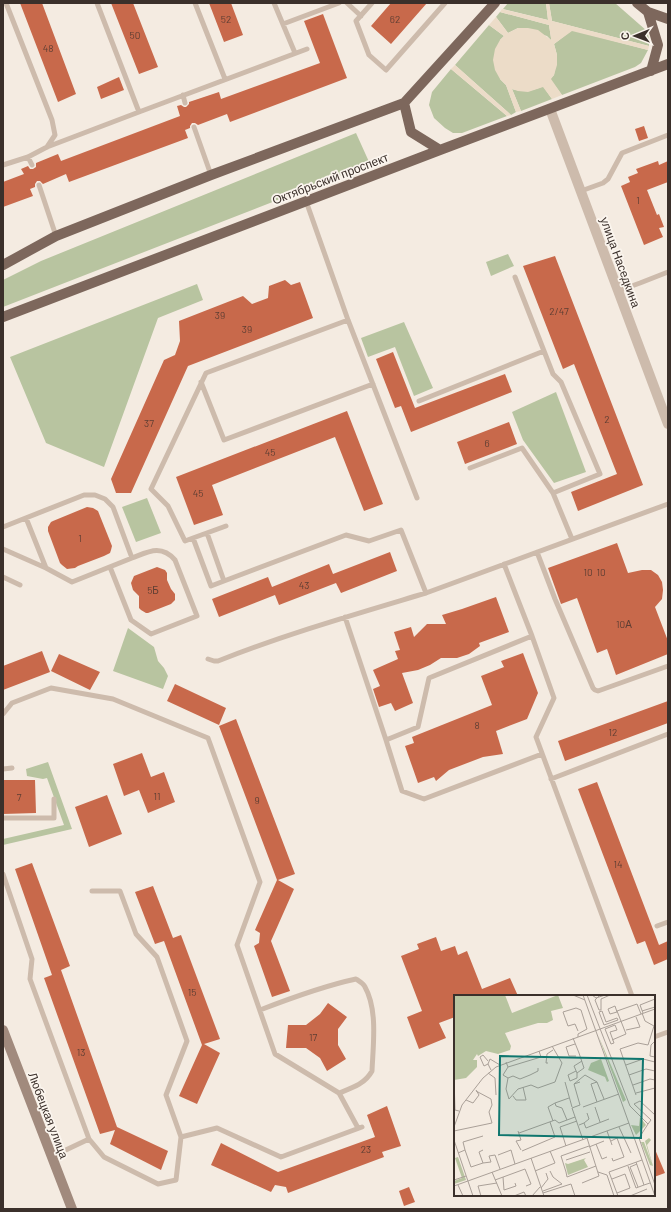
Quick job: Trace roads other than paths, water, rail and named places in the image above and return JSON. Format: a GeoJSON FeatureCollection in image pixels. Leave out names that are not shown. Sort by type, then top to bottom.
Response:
{"type":"FeatureCollection","features":[{"type":"Feature","properties":{"kind":"main road"},"geometry":{"type":"LineString","coordinates":[[3,265],[56,236],[211,175],[404,104],[495,3]]}},
{"type":"Feature","properties":{"kind":"main road"},"geometry":{"type":"LineString","coordinates":[[637,3],[648,12],[668,19]]}},
{"type":"Feature","properties":{"kind":"main road"},"geometry":{"type":"LineString","coordinates":[[648,12],[658,45],[651,70]]}},
{"type":"Feature","properties":{"kind":"main road","name":"Октябрьский проспект"},"geometry":{"type":"LineString","coordinates":[[3,318],[668,64]]}},
{"type":"Feature","properties":{"kind":"main road"},"geometry":{"type":"LineString","coordinates":[[404,104],[411,132],[440,150]]}},
{"type":"Feature","properties":{"kind":"street","name":"улица Наседкина"},"geometry":{"type":"LineString","coordinates":[[550,109],[668,424]]}},
{"type":"Feature","properties":{"kind":"street","name":"Любецкая улица"},"geometry":{"type":"LineString","coordinates":[[3,1030],[72,1209]]}},
{"type":"Feature","properties":{"kind":"lane"},"geometry":{"type":"LineString","coordinates":[[6,3],[52,120],[55,135],[47,147]]}},
{"type":"Feature","properties":{"kind":"lane"},"geometry":{"type":"LineString","coordinates":[[97,3],[139,112]]}},
{"type":"Feature","properties":{"kind":"lane"},"geometry":{"type":"LineString","coordinates":[[195,3],[225,79]]}},
{"type":"Feature","properties":{"kind":"lane"},"geometry":{"type":"LineString","coordinates":[[274,3],[295,53]]}},
{"type":"Feature","properties":{"kind":"lane"},"geometry":{"type":"LineString","coordinates":[[283,24],[338,3]]}},
{"type":"Feature","properties":{"kind":"lane"},"geometry":{"type":"LineString","coordinates":[[347,3],[361,16]]}},
{"type":"Feature","properties":{"kind":"lane"},"geometry":{"type":"LineString","coordinates":[[372,3],[356,21],[369,55],[386,70],[445,3]]}},
{"type":"Feature","properties":{"kind":"lane"},"geometry":{"type":"LineString","coordinates":[[3,165],[28,157],[47,147],[307,49]]}},
{"type":"Feature","properties":{"kind":"lane"},"geometry":{"type":"LineString","coordinates":[[183,95],[186,103]]}},
{"type":"Feature","properties":{"kind":"lane"},"geometry":{"type":"LineString","coordinates":[[194,127],[211,175]]}},
{"type":"Feature","properties":{"kind":"lane"},"geometry":{"type":"LineString","coordinates":[[581,191],[603,183],[608,179],[622,153],[668,135]]}},
{"type":"Feature","properties":{"kind":"lane"},"geometry":{"type":"LineString","coordinates":[[28,157],[32,165]]}},
{"type":"Feature","properties":{"kind":"lane"},"geometry":{"type":"LineString","coordinates":[[39,185],[56,236]]}},
{"type":"Feature","properties":{"kind":"lane"},"geometry":{"type":"LineString","coordinates":[[306,201],[348,320],[417,498]]}},
{"type":"Feature","properties":{"kind":"lane"},"geometry":{"type":"LineString","coordinates":[[618,291],[668,272]]}},
{"type":"Feature","properties":{"kind":"lane"},"geometry":{"type":"LineString","coordinates":[[515,277],[553,374],[561,382],[600,474],[553,493]]}},
{"type":"Feature","properties":{"kind":"lane"},"geometry":{"type":"LineString","coordinates":[[226,526],[185,541],[168,506],[151,489],[206,373],[348,320]]}},
{"type":"Feature","properties":{"kind":"lane"},"geometry":{"type":"LineString","coordinates":[[419,401],[544,351]]}},
{"type":"Feature","properties":{"kind":"lane"},"geometry":{"type":"LineString","coordinates":[[201,382],[224,440],[373,384]]}},
{"type":"Feature","properties":{"kind":"lane"},"geometry":{"type":"LineString","coordinates":[[470,468],[522,448],[553,493],[572,539]]}},
{"type":"Feature","properties":{"kind":"lane"},"geometry":{"type":"LineString","coordinates":[[3,527],[90,494],[100,497],[113,507],[132,558]]}},
{"type":"Feature","properties":{"kind":"lane"},"geometry":{"type":"LineString","coordinates":[[208,659],[218,661],[345,617],[426,592],[668,504]]}},
{"type":"Feature","properties":{"kind":"lane"},"geometry":{"type":"LineString","coordinates":[[26,518],[46,568]]}},
{"type":"Feature","properties":{"kind":"lane"},"geometry":{"type":"LineString","coordinates":[[193,538],[211,586],[346,535],[369,541],[401,530],[426,592]]}},
{"type":"Feature","properties":{"kind":"lane"},"geometry":{"type":"LineString","coordinates":[[207,533],[224,582]]}},
{"type":"Feature","properties":{"kind":"lane"},"geometry":{"type":"LineString","coordinates":[[3,549],[46,568],[72,582],[132,558],[153,551],[164,551],[175,560],[198,616],[151,634],[131,620],[110,567]]}},
{"type":"Feature","properties":{"kind":"lane"},"geometry":{"type":"LineString","coordinates":[[537,552],[555,599],[595,690],[598,691],[668,666]]}},
{"type":"Feature","properties":{"kind":"lane"},"geometry":{"type":"LineString","coordinates":[[504,564],[554,698],[536,737],[632,995]]}},
{"type":"Feature","properties":{"kind":"lane"},"geometry":{"type":"LineString","coordinates":[[3,576],[20,585]]}},
{"type":"Feature","properties":{"kind":"lane"},"geometry":{"type":"LineString","coordinates":[[345,617],[402,791],[424,799],[542,754]]}},
{"type":"Feature","properties":{"kind":"lane"},"geometry":{"type":"LineString","coordinates":[[386,740],[418,727],[428,678],[532,636]]}},
{"type":"Feature","properties":{"kind":"lane"},"geometry":{"type":"LineString","coordinates":[[3,714],[12,703],[51,688],[112,699],[208,738],[260,882],[237,945],[275,1054],[339,1093],[360,1127],[281,1157],[217,1128],[181,1137]]}},
{"type":"Feature","properties":{"kind":"lane"},"geometry":{"type":"LineString","coordinates":[[551,779],[668,734]]}},
{"type":"Feature","properties":{"kind":"lane"},"geometry":{"type":"LineString","coordinates":[[3,769],[12,768]]}},
{"type":"Feature","properties":{"kind":"lane"},"geometry":{"type":"LineString","coordinates":[[3,818],[54,818],[54,799]]}},
{"type":"Feature","properties":{"kind":"lane"},"geometry":{"type":"LineString","coordinates":[[3,874],[32,959],[30,979],[89,1139],[104,1157],[158,1184],[176,1180],[181,1137],[166,1096],[187,1041],[156,957],[136,934],[120,891],[92,891]]}},
{"type":"Feature","properties":{"kind":"lane"},"geometry":{"type":"LineString","coordinates":[[657,926],[668,922]]}},
{"type":"Feature","properties":{"kind":"lane"},"geometry":{"type":"LineString","coordinates":[[260,1010],[290,998],[342,982],[356,979],[365,986],[372,1003],[372,1071],[368,1078],[355,1087],[339,1093]]}},
{"type":"Feature","properties":{"kind":"lane"},"geometry":{"type":"LineString","coordinates":[[655,1037],[668,1032]]}},
{"type":"Feature","properties":{"kind":"lane"},"geometry":{"type":"LineString","coordinates":[[51,1157],[89,1139]]}}]}
